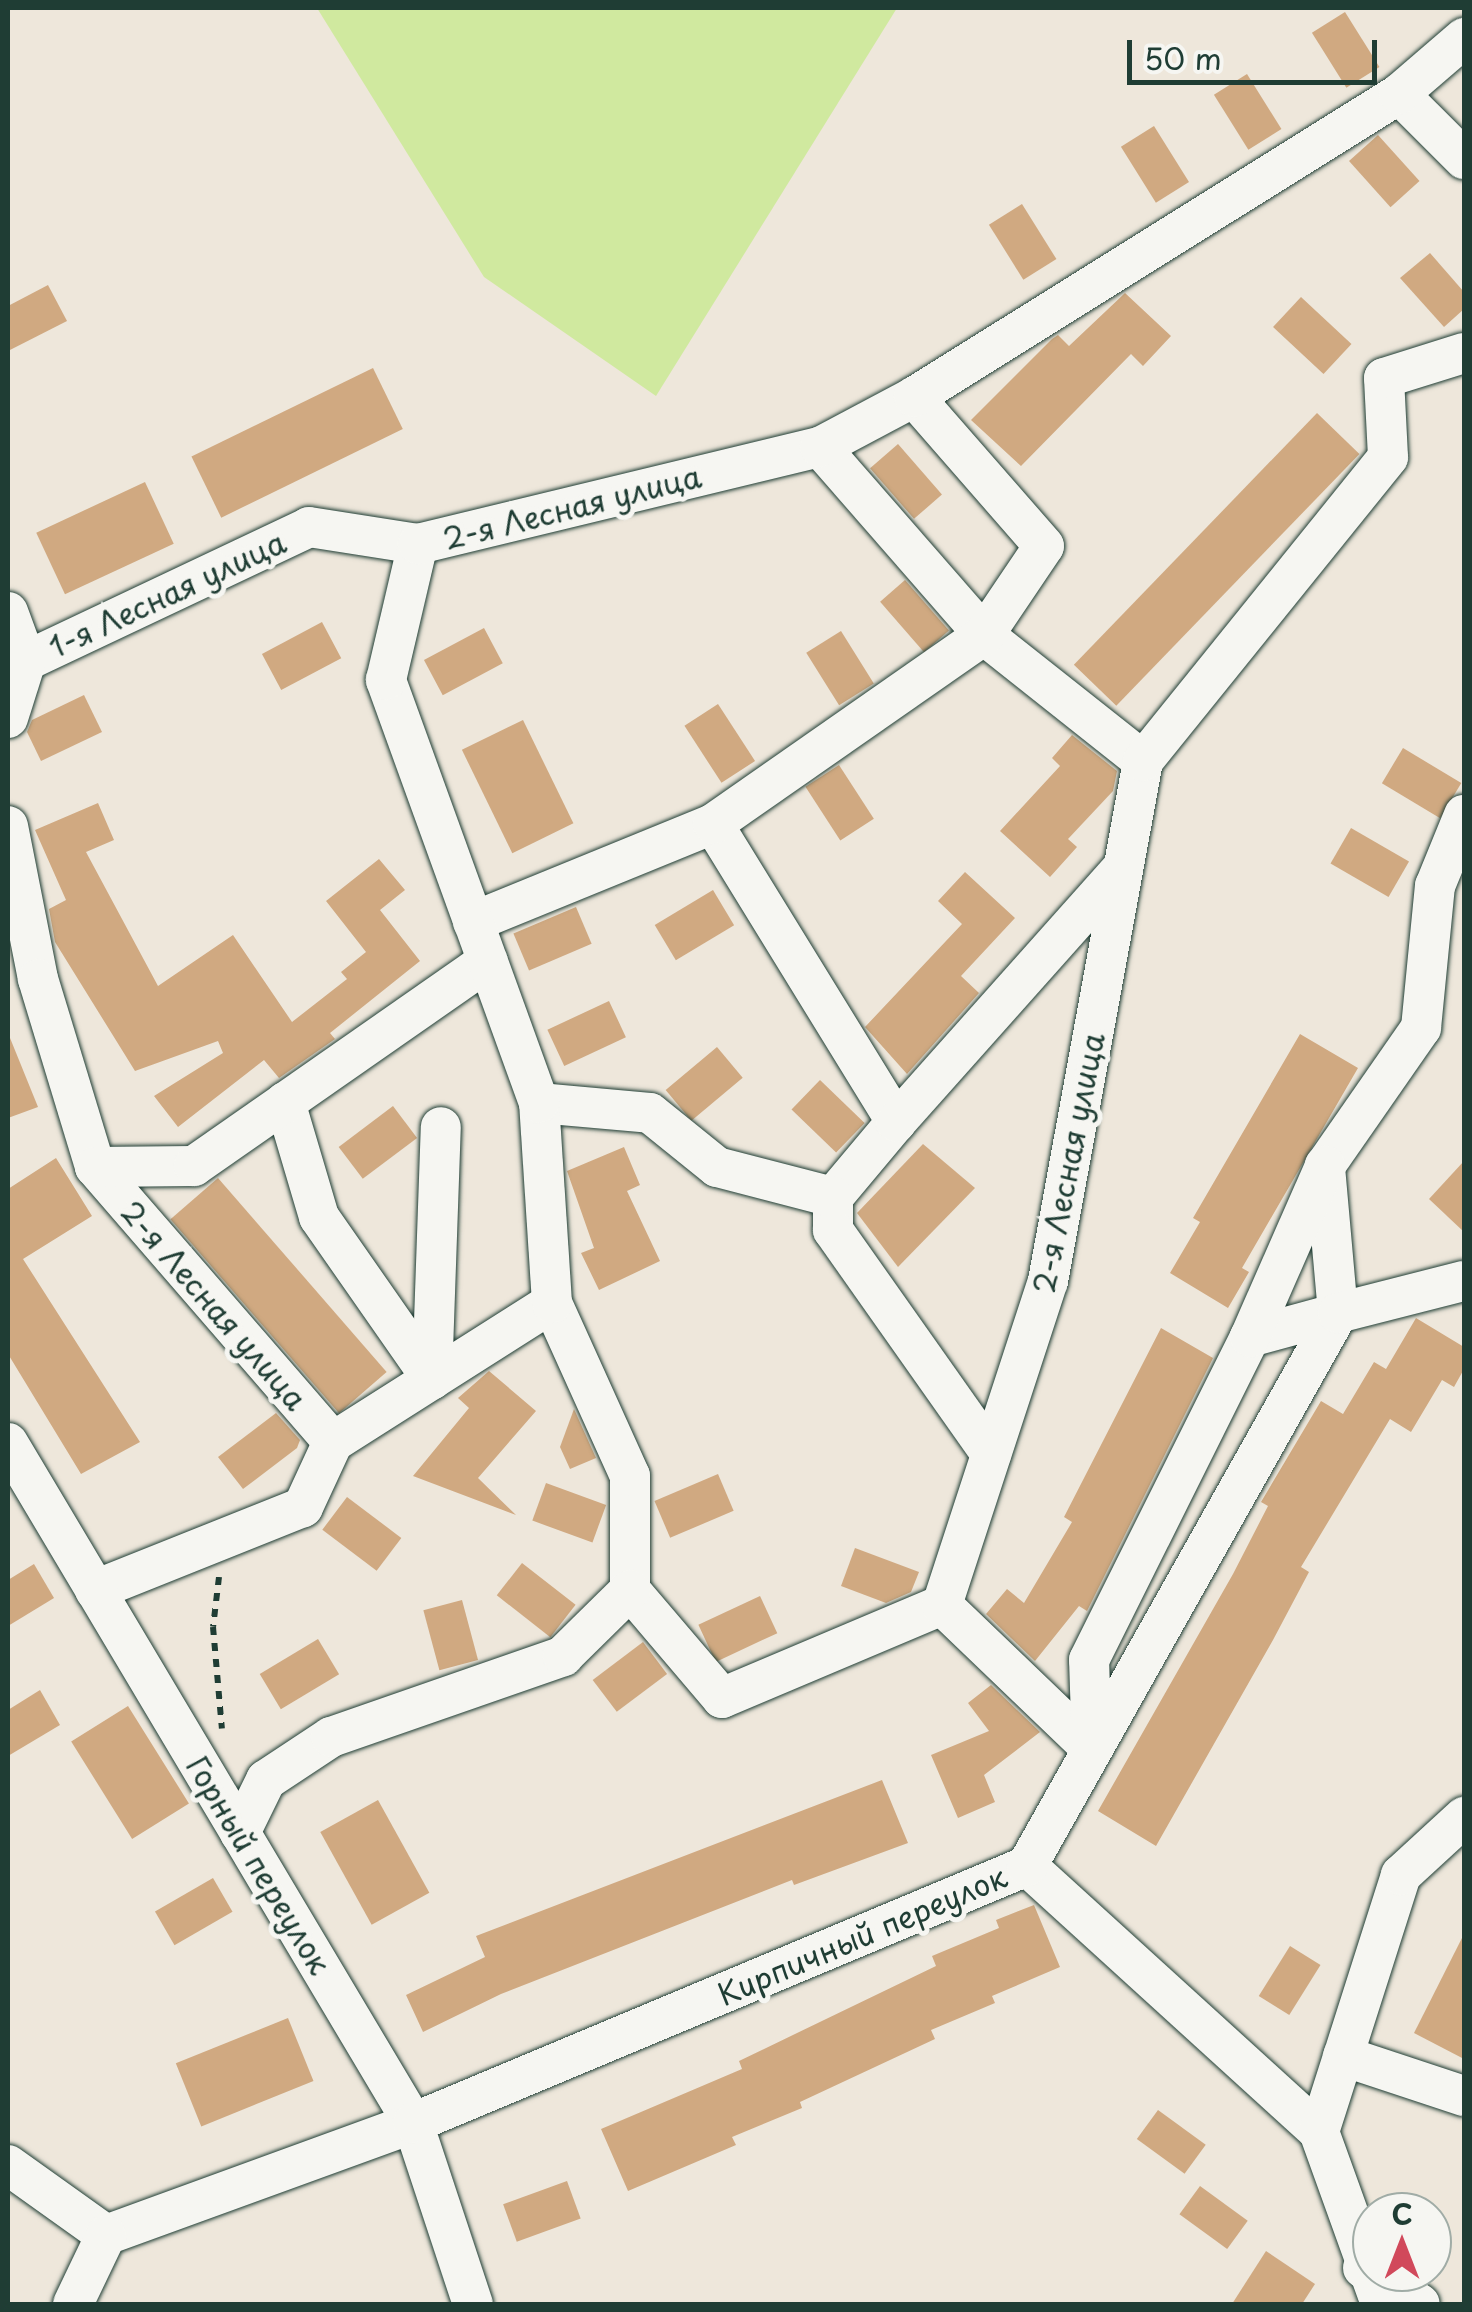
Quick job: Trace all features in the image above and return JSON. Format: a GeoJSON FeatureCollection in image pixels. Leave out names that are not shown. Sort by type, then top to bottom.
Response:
{"type":"FeatureCollection","features":[{"type":"Feature","properties":{"kind":"street","name":"2-я Лесная улица"},"geometry":{"type":"LineString","coordinates":[[630,1590],[630,1476],[552,1302],[539,1103],[386,680],[418,544],[820,447],[914,397],[1399,94],[1464,38]]}},
{"type":"Feature","properties":{"kind":"street"},"geometry":{"type":"LineString","coordinates":[[1399,94],[1464,159]]}},
{"type":"Feature","properties":{"kind":"street","name":"2-я Лесная улица"},"geometry":{"type":"LineString","coordinates":[[942,1605],[1048,1281],[1143,760],[1388,457],[1384,378],[1464,353]]}},
{"type":"Feature","properties":{"kind":"street"},"geometry":{"type":"LineString","coordinates":[[474,922],[714,824],[984,635],[1044,546],[914,397]]}},
{"type":"Feature","properties":{"kind":"street"},"geometry":{"type":"LineString","coordinates":[[820,447],[984,635],[1143,760]]}},
{"type":"Feature","properties":{"kind":"street","name":"1-я Лесная улица"},"geometry":{"type":"LineString","coordinates":[[8,612],[26,661],[309,527],[418,544]]}},
{"type":"Feature","properties":{"kind":"street"},"geometry":{"type":"LineString","coordinates":[[8,718],[26,661]]}},
{"type":"Feature","properties":{"kind":"street"},"geometry":{"type":"LineString","coordinates":[[1092,1749],[1090,1660],[1250,1336],[1325,1166],[1422,1028],[1435,886],[1464,816]]}},
{"type":"Feature","properties":{"kind":"street"},"geometry":{"type":"LineString","coordinates":[[714,824],[896,1122]]}},
{"type":"Feature","properties":{"kind":"street","name":"2-я Лесная улица"},"geometry":{"type":"LineString","coordinates":[[8,826],[38,979],[95,1168],[333,1442]]}},
{"type":"Feature","properties":{"kind":"street"},"geometry":{"type":"LineString","coordinates":[[992,1454],[833,1230],[833,1196],[1124,867]]}},
{"type":"Feature","properties":{"kind":"street","name":"2-я Лесная улица"},"geometry":{"type":"LineString","coordinates":[[95,1168],[194,1166],[488,961]]}},
{"type":"Feature","properties":{"kind":"street"},"geometry":{"type":"LineString","coordinates":[[285,1102],[319,1216],[432,1379]]}},
{"type":"Feature","properties":{"kind":"street"},"geometry":{"type":"LineString","coordinates":[[539,1103],[650,1113],[717,1167],[833,1196]]}},
{"type":"Feature","properties":{"kind":"street"},"geometry":{"type":"LineString","coordinates":[[432,1379],[441,1127]]}},
{"type":"Feature","properties":{"kind":"street"},"geometry":{"type":"LineString","coordinates":[[1325,1166],[1338,1312]]}},
{"type":"Feature","properties":{"kind":"street"},"geometry":{"type":"LineString","coordinates":[[1250,1336],[1464,1281]]}},
{"type":"Feature","properties":{"kind":"street"},"geometry":{"type":"LineString","coordinates":[[95,1590],[303,1508],[333,1442],[552,1302]]}},
{"type":"Feature","properties":{"kind":"street","name":"Кирпичный переулок"},"geometry":{"type":"LineString","coordinates":[[106,2235],[413,2122],[1027,1866],[1338,1312]]}},
{"type":"Feature","properties":{"kind":"street","name":"Горный переулок"},"geometry":{"type":"LineString","coordinates":[[8,1444],[413,2122],[474,2304]]}},
{"type":"Feature","properties":{"kind":"street"},"geometry":{"type":"LineString","coordinates":[[240,1834],[266,1780],[332,1738],[563,1656],[630,1590],[722,1698],[942,1605],[1092,1749]]}},
{"type":"Feature","properties":{"kind":"street"},"geometry":{"type":"LineString","coordinates":[[1319,2132],[1401,1875],[1464,1816]]}},
{"type":"Feature","properties":{"kind":"street"},"geometry":{"type":"LineString","coordinates":[[1027,1866],[1319,2132],[1352,2234]]}},
{"type":"Feature","properties":{"kind":"street"},"geometry":{"type":"LineString","coordinates":[[1343,2056],[1464,2096]]}},
{"type":"Feature","properties":{"kind":"street"},"geometry":{"type":"LineString","coordinates":[[8,2165],[106,2235],[73,2304]]}},
{"type":"Feature","properties":{"kind":"path"},"geometry":{"type":"LineString","coordinates":[[225,1745],[213,1627],[220,1566],[233,1535]]}},
{"type":"Feature","properties":{"kind":"green space"},"geometry":{"type":"Polygon","coordinates":[[[317,8],[897,8],[656,396],[484,277],[317,8]]]}},
{"type":"Feature","properties":{"kind":"building"},"geometry":{"type":"Polygon","coordinates":[[[1345,12],[1379,67],[1346,88],[1312,33],[1345,12]]]}},
{"type":"Feature","properties":{"kind":"building"},"geometry":{"type":"Polygon","coordinates":[[[1247,74],[1281,129],[1248,150],[1214,95],[1247,74]]]}},
{"type":"Feature","properties":{"kind":"building"},"geometry":{"type":"Polygon","coordinates":[[[1154,126],[1189,182],[1156,203],[1121,147],[1154,126]]]}},
{"type":"Feature","properties":{"kind":"building"},"geometry":{"type":"Polygon","coordinates":[[[1378,135],[1419,181],[1391,207],[1349,161],[1378,135]]]}},
{"type":"Feature","properties":{"kind":"building"},"geometry":{"type":"Polygon","coordinates":[[[1022,204],[1056,259],[1023,280],[989,225],[1022,204]]]}},
{"type":"Feature","properties":{"kind":"building"},"geometry":{"type":"Polygon","coordinates":[[[1430,253],[1464,292],[1464,309],[1444,327],[1400,278],[1430,253]]]}},
{"type":"Feature","properties":{"kind":"building"},"geometry":{"type":"Polygon","coordinates":[[[48,285],[67,321],[8,351],[8,306],[48,285]]]}},
{"type":"Feature","properties":{"kind":"building"},"geometry":{"type":"Polygon","coordinates":[[[1125,293],[1171,336],[1143,366],[1131,354],[1021,466],[971,420],[1052,339],[1058,335],[1069,346],[1125,293]]]}},
{"type":"Feature","properties":{"kind":"building"},"geometry":{"type":"Polygon","coordinates":[[[1301,297],[1351,344],[1324,374],[1273,327],[1301,297]]]}},
{"type":"Feature","properties":{"kind":"building"},"geometry":{"type":"Polygon","coordinates":[[[373,368],[403,429],[221,518],[191,457],[373,368]]]}},
{"type":"Feature","properties":{"kind":"building"},"geometry":{"type":"Polygon","coordinates":[[[1317,413],[1359,454],[1116,706],[1074,665],[1317,413]]]}},
{"type":"Feature","properties":{"kind":"building"},"geometry":{"type":"Polygon","coordinates":[[[898,444],[942,495],[914,519],[870,468],[898,444]]]}},
{"type":"Feature","properties":{"kind":"building"},"geometry":{"type":"Polygon","coordinates":[[[145,482],[174,544],[65,594],[36,533],[145,482]]]}},
{"type":"Feature","properties":{"kind":"building"},"geometry":{"type":"Polygon","coordinates":[[[905,580],[949,631],[924,652],[880,602],[905,580]]]}},
{"type":"Feature","properties":{"kind":"building"},"geometry":{"type":"Polygon","coordinates":[[[322,622],[341,658],[281,690],[262,654],[322,622]]]}},
{"type":"Feature","properties":{"kind":"building"},"geometry":{"type":"Polygon","coordinates":[[[484,628],[503,663],[443,695],[424,660],[484,628]]]}},
{"type":"Feature","properties":{"kind":"building"},"geometry":{"type":"Polygon","coordinates":[[[841,631],[874,684],[839,705],[806,653],[841,631]]]}},
{"type":"Feature","properties":{"kind":"building"},"geometry":{"type":"Polygon","coordinates":[[[84,695],[102,732],[41,761],[27,732],[32,720],[84,695]]]}},
{"type":"Feature","properties":{"kind":"building"},"geometry":{"type":"Polygon","coordinates":[[[718,704],[755,761],[721,783],[684,726],[718,704]]]}},
{"type":"Feature","properties":{"kind":"building"},"geometry":{"type":"Polygon","coordinates":[[[523,720],[573,823],[512,853],[462,750],[523,720]]]}},
{"type":"Feature","properties":{"kind":"building"},"geometry":{"type":"Polygon","coordinates":[[[1072,735],[1117,771],[1113,791],[1068,839],[1077,847],[1050,877],[1000,831],[1060,766],[1052,758],[1072,735]]]}},
{"type":"Feature","properties":{"kind":"building"},"geometry":{"type":"Polygon","coordinates":[[[1403,748],[1461,783],[1440,818],[1382,783],[1403,748]]]}},
{"type":"Feature","properties":{"kind":"building"},"geometry":{"type":"Polygon","coordinates":[[[839,765],[874,819],[840,840],[805,787],[839,765]]]}},
{"type":"Feature","properties":{"kind":"building"},"geometry":{"type":"Polygon","coordinates":[[[98,803],[114,840],[86,852],[158,986],[233,935],[292,1022],[347,979],[341,972],[366,952],[326,901],[379,859],[405,890],[380,910],[420,961],[330,1033],[335,1039],[279,1078],[264,1060],[178,1127],[154,1096],[223,1053],[218,1041],[135,1071],[55,942],[49,909],[66,900],[35,830],[98,803]]]}},
{"type":"Feature","properties":{"kind":"building"},"geometry":{"type":"Polygon","coordinates":[[[1351,828],[1409,861],[1389,897],[1330,864],[1351,828]]]}},
{"type":"Feature","properties":{"kind":"building"},"geometry":{"type":"Polygon","coordinates":[[[965,872],[1015,918],[961,976],[979,993],[907,1074],[865,1027],[962,924],[938,901],[965,872]]]}},
{"type":"Feature","properties":{"kind":"building"},"geometry":{"type":"Polygon","coordinates":[[[713,890],[734,925],[676,960],[655,925],[713,890]]]}},
{"type":"Feature","properties":{"kind":"building"},"geometry":{"type":"Polygon","coordinates":[[[576,907],[592,944],[529,970],[513,934],[576,907]]]}},
{"type":"Feature","properties":{"kind":"building"},"geometry":{"type":"Polygon","coordinates":[[[609,1001],[626,1037],[564,1066],[547,1030],[609,1001]]]}},
{"type":"Feature","properties":{"kind":"building"},"geometry":{"type":"Polygon","coordinates":[[[8,1033],[38,1107],[8,1118],[8,1033]]]}},
{"type":"Feature","properties":{"kind":"building"},"geometry":{"type":"Polygon","coordinates":[[[1300,1034],[1358,1068],[1242,1268],[1249,1272],[1228,1308],[1170,1273],[1200,1222],[1193,1218],[1300,1034]]]}},
{"type":"Feature","properties":{"kind":"building"},"geometry":{"type":"Polygon","coordinates":[[[717,1047],[743,1078],[691,1121],[666,1090],[717,1047]]]}},
{"type":"Feature","properties":{"kind":"building"},"geometry":{"type":"Polygon","coordinates":[[[820,1080],[865,1123],[836,1153],[792,1109],[820,1080]]]}},
{"type":"Feature","properties":{"kind":"building"},"geometry":{"type":"Polygon","coordinates":[[[393,1106],[417,1138],[363,1179],[339,1147],[393,1106]]]}},
{"type":"Feature","properties":{"kind":"building"},"geometry":{"type":"Polygon","coordinates":[[[923,1144],[975,1188],[898,1267],[857,1213],[923,1144]]]}},
{"type":"Feature","properties":{"kind":"building"},"geometry":{"type":"Polygon","coordinates":[[[624,1147],[640,1185],[627,1191],[660,1261],[599,1290],[581,1253],[594,1248],[567,1171],[624,1147]]]}},
{"type":"Feature","properties":{"kind":"building"},"geometry":{"type":"Polygon","coordinates":[[[56,1158],[92,1216],[23,1259],[140,1442],[81,1474],[8,1354],[8,1189],[56,1158]]]}},
{"type":"Feature","properties":{"kind":"building"},"geometry":{"type":"Polygon","coordinates":[[[1464,1161],[1464,1232],[1429,1199],[1464,1161]]]}},
{"type":"Feature","properties":{"kind":"building"},"geometry":{"type":"Polygon","coordinates":[[[218,1178],[387,1372],[339,1413],[170,1219],[218,1178]]]}},
{"type":"Feature","properties":{"kind":"building"},"geometry":{"type":"Polygon","coordinates":[[[1416,1318],[1464,1347],[1464,1369],[1454,1387],[1442,1380],[1411,1432],[1390,1419],[1301,1567],[1309,1572],[1156,1846],[1098,1811],[1233,1574],[1268,1506],[1261,1502],[1321,1401],[1343,1414],[1374,1362],[1386,1369],[1416,1318]]]}},
{"type":"Feature","properties":{"kind":"building"},"geometry":{"type":"Polygon","coordinates":[[[1161,1328],[1213,1358],[1087,1611],[1079,1606],[1035,1661],[986,1614],[1007,1589],[1024,1603],[1072,1522],[1064,1517],[1161,1328]]]}},
{"type":"Feature","properties":{"kind":"building"},"geometry":{"type":"Polygon","coordinates":[[[489,1371],[536,1411],[478,1478],[516,1515],[413,1476],[469,1408],[458,1398],[489,1371]]]}},
{"type":"Feature","properties":{"kind":"building"},"geometry":{"type":"Polygon","coordinates":[[[574,1409],[596,1458],[570,1469],[560,1447],[574,1409]]]}},
{"type":"Feature","properties":{"kind":"building"},"geometry":{"type":"Polygon","coordinates":[[[276,1413],[300,1440],[297,1448],[243,1489],[218,1457],[276,1413]]]}},
{"type":"Feature","properties":{"kind":"building"},"geometry":{"type":"Polygon","coordinates":[[[718,1474],[734,1511],[670,1538],[654,1501],[718,1474]]]}},
{"type":"Feature","properties":{"kind":"building"},"geometry":{"type":"Polygon","coordinates":[[[546,1483],[606,1505],[592,1542],[532,1521],[546,1483]]]}},
{"type":"Feature","properties":{"kind":"building"},"geometry":{"type":"Polygon","coordinates":[[[347,1497],[401,1538],[377,1571],[322,1530],[347,1497]]]}},
{"type":"Feature","properties":{"kind":"building"},"geometry":{"type":"Polygon","coordinates":[[[855,1548],[919,1572],[911,1592],[886,1603],[841,1586],[855,1548]]]}},
{"type":"Feature","properties":{"kind":"building"},"geometry":{"type":"Polygon","coordinates":[[[522,1563],[576,1605],[550,1637],[497,1595],[522,1563]]]}},
{"type":"Feature","properties":{"kind":"building"},"geometry":{"type":"Polygon","coordinates":[[[34,1564],[54,1598],[8,1626],[8,1580],[34,1564]]]}},
{"type":"Feature","properties":{"kind":"building"},"geometry":{"type":"Polygon","coordinates":[[[760,1596],[777,1633],[716,1662],[698,1625],[760,1596]]]}},
{"type":"Feature","properties":{"kind":"building"},"geometry":{"type":"Polygon","coordinates":[[[462,1600],[478,1660],[439,1670],[423,1610],[462,1600]]]}},
{"type":"Feature","properties":{"kind":"building"},"geometry":{"type":"Polygon","coordinates":[[[318,1639],[339,1674],[281,1709],[260,1674],[318,1639]]]}},
{"type":"Feature","properties":{"kind":"building"},"geometry":{"type":"Polygon","coordinates":[[[643,1642],[667,1674],[617,1712],[593,1680],[643,1642]]]}},
{"type":"Feature","properties":{"kind":"building"},"geometry":{"type":"Polygon","coordinates":[[[991,1685],[1040,1732],[984,1775],[995,1802],[958,1818],[931,1755],[989,1731],[968,1703],[991,1685]]]}},
{"type":"Feature","properties":{"kind":"building"},"geometry":{"type":"Polygon","coordinates":[[[40,1690],[60,1725],[8,1756],[8,1710],[40,1690]]]}},
{"type":"Feature","properties":{"kind":"building"},"geometry":{"type":"Polygon","coordinates":[[[128,1706],[189,1804],[132,1839],[71,1742],[128,1706]]]}},
{"type":"Feature","properties":{"kind":"building"},"geometry":{"type":"Polygon","coordinates":[[[882,1780],[908,1843],[794,1885],[792,1880],[501,1994],[423,2032],[406,1995],[485,1957],[476,1936],[882,1780]]]}},
{"type":"Feature","properties":{"kind":"building"},"geometry":{"type":"Polygon","coordinates":[[[378,1800],[429,1893],[372,1925],[320,1832],[378,1800]]]}},
{"type":"Feature","properties":{"kind":"building"},"geometry":{"type":"Polygon","coordinates":[[[213,1878],[232,1912],[174,1945],[155,1912],[213,1878]]]}},
{"type":"Feature","properties":{"kind":"building"},"geometry":{"type":"Polygon","coordinates":[[[1034,1905],[1060,1967],[992,1996],[995,2003],[931,2030],[935,2039],[800,2102],[802,2108],[732,2137],[736,2145],[628,2191],[601,2129],[742,2069],[739,2061],[936,1966],[932,1956],[999,1928],[996,1920],[1034,1905]]]}},
{"type":"Feature","properties":{"kind":"building"},"geometry":{"type":"Polygon","coordinates":[[[1464,1934],[1464,2059],[1414,2033],[1464,1934]]]}},
{"type":"Feature","properties":{"kind":"building"},"geometry":{"type":"Polygon","coordinates":[[[1290,1946],[1321,1965],[1289,2015],[1259,1996],[1290,1946]]]}},
{"type":"Feature","properties":{"kind":"building"},"geometry":{"type":"Polygon","coordinates":[[[288,2018],[313,2081],[201,2126],[176,2063],[288,2018]]]}},
{"type":"Feature","properties":{"kind":"building"},"geometry":{"type":"Polygon","coordinates":[[[1158,2110],[1206,2145],[1185,2174],[1137,2139],[1158,2110]]]}},
{"type":"Feature","properties":{"kind":"building"},"geometry":{"type":"Polygon","coordinates":[[[567,2181],[581,2219],[517,2242],[503,2204],[567,2181]]]}},
{"type":"Feature","properties":{"kind":"building"},"geometry":{"type":"Polygon","coordinates":[[[1200,2186],[1248,2221],[1227,2249],[1179,2214],[1200,2186]]]}},
{"type":"Feature","properties":{"kind":"building"},"geometry":{"type":"Polygon","coordinates":[[[1266,2251],[1315,2284],[1302,2304],[1232,2304],[1266,2251]]]}}]}
